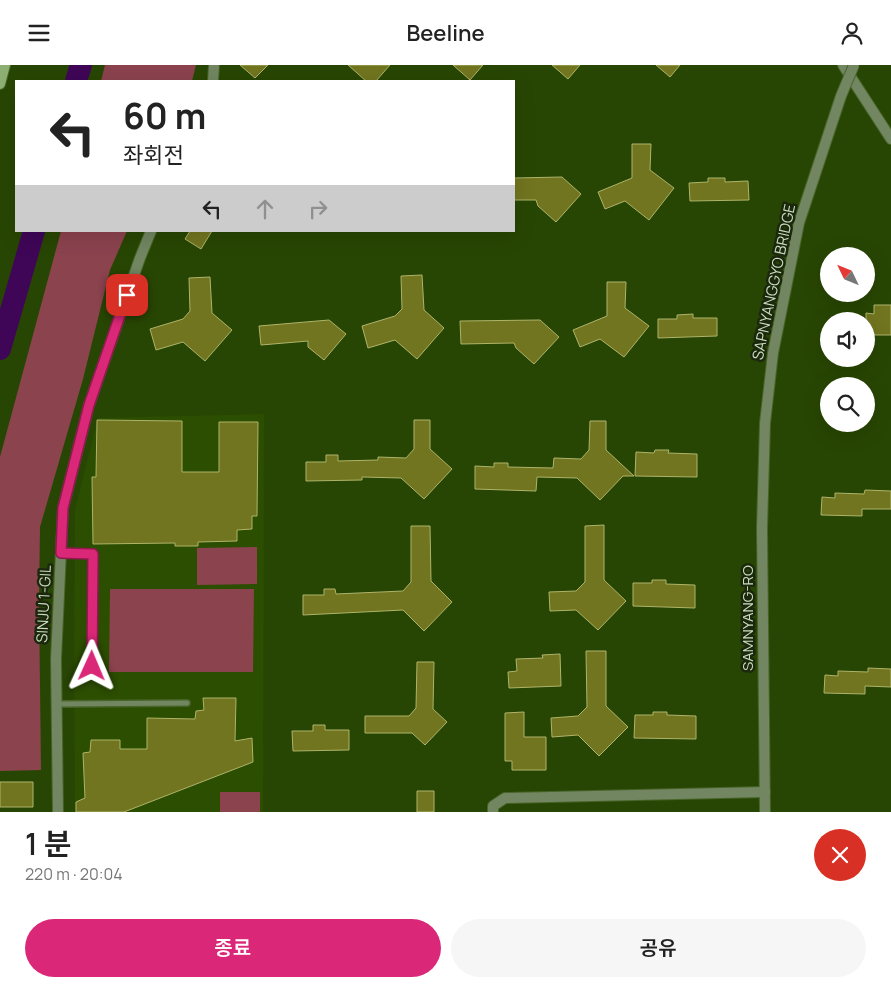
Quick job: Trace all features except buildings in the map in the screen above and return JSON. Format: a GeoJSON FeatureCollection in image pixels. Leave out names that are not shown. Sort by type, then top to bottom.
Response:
{"type":"FeatureCollection","features":[{"type":"Feature","properties":{"kind":"main road"},"geometry":{"type":"LineString","coordinates":[[0,84],[5,65]]}},
{"type":"Feature","properties":{"kind":"street"},"geometry":{"type":"LineString","coordinates":[[213,80],[214,65]]}},
{"type":"Feature","properties":{"kind":"street"},"geometry":{"type":"LineString","coordinates":[[843,65],[891,139]]}},
{"type":"Feature","properties":{"kind":"street","name":"SAPNYANGGYO BRIDGE"},"geometry":{"type":"LineString","coordinates":[[765,423],[773,353],[799,223],[840,96],[854,65]]}},
{"type":"Feature","properties":{"kind":"street","name":"SINJU 1-GIL"},"geometry":{"type":"LineString","coordinates":[[58,812],[56,659],[63,508],[89,405],[151,232]]}},
{"type":"Feature","properties":{"kind":"street","name":"SAMNYANG-RO"},"geometry":{"type":"LineString","coordinates":[[765,423],[762,528],[765,812]]}},
{"type":"Feature","properties":{"kind":"street"},"geometry":{"type":"LineString","coordinates":[[493,812],[493,806],[504,798],[765,792]]}},
{"type":"Feature","properties":{"kind":"lane"},"geometry":{"type":"LineString","coordinates":[[61,553],[93,554],[92,666]]}},
{"type":"Feature","properties":{"kind":"lane"},"geometry":{"type":"LineString","coordinates":[[56,704],[187,703]]}},
{"type":"Feature","properties":{"kind":"shaded area"},"geometry":{"type":"Polygon","coordinates":[[[105,65],[196,65],[192,80],[101,80],[105,65]]]}},
{"type":"Feature","properties":{"kind":"shaded area"},"geometry":{"type":"Polygon","coordinates":[[[61,232],[127,232],[110,270],[83,379],[40,527],[41,770],[0,771],[0,457],[61,232]]]}},
{"type":"Feature","properties":{"kind":"shaded area"},"geometry":{"type":"Polygon","coordinates":[[[264,414],[263,812],[75,812],[75,509],[98,418],[264,414]]]}},
{"type":"Feature","properties":{"kind":"shaded area"},"geometry":{"type":"Polygon","coordinates":[[[257,547],[257,584],[197,585],[197,548],[257,547]]]}},
{"type":"Feature","properties":{"kind":"shaded area"},"geometry":{"type":"Polygon","coordinates":[[[110,589],[254,589],[253,672],[109,672],[110,589]]]}},
{"type":"Feature","properties":{"kind":"shaded area"},"geometry":{"type":"Polygon","coordinates":[[[220,792],[260,792],[260,812],[220,812],[220,792]]]}},
{"type":"Feature","properties":{"kind":"waterway"},"geometry":{"type":"LineString","coordinates":[[76,80],[81,65]]}},
{"type":"Feature","properties":{"kind":"waterway"},"geometry":{"type":"LineString","coordinates":[[0,349],[34,232]]}},
{"type":"Feature","properties":{"kind":"route"},"geometry":{"type":"LineString","coordinates":[[92,666],[93,554],[61,553],[63,508],[89,405],[127,295]]}}]}
